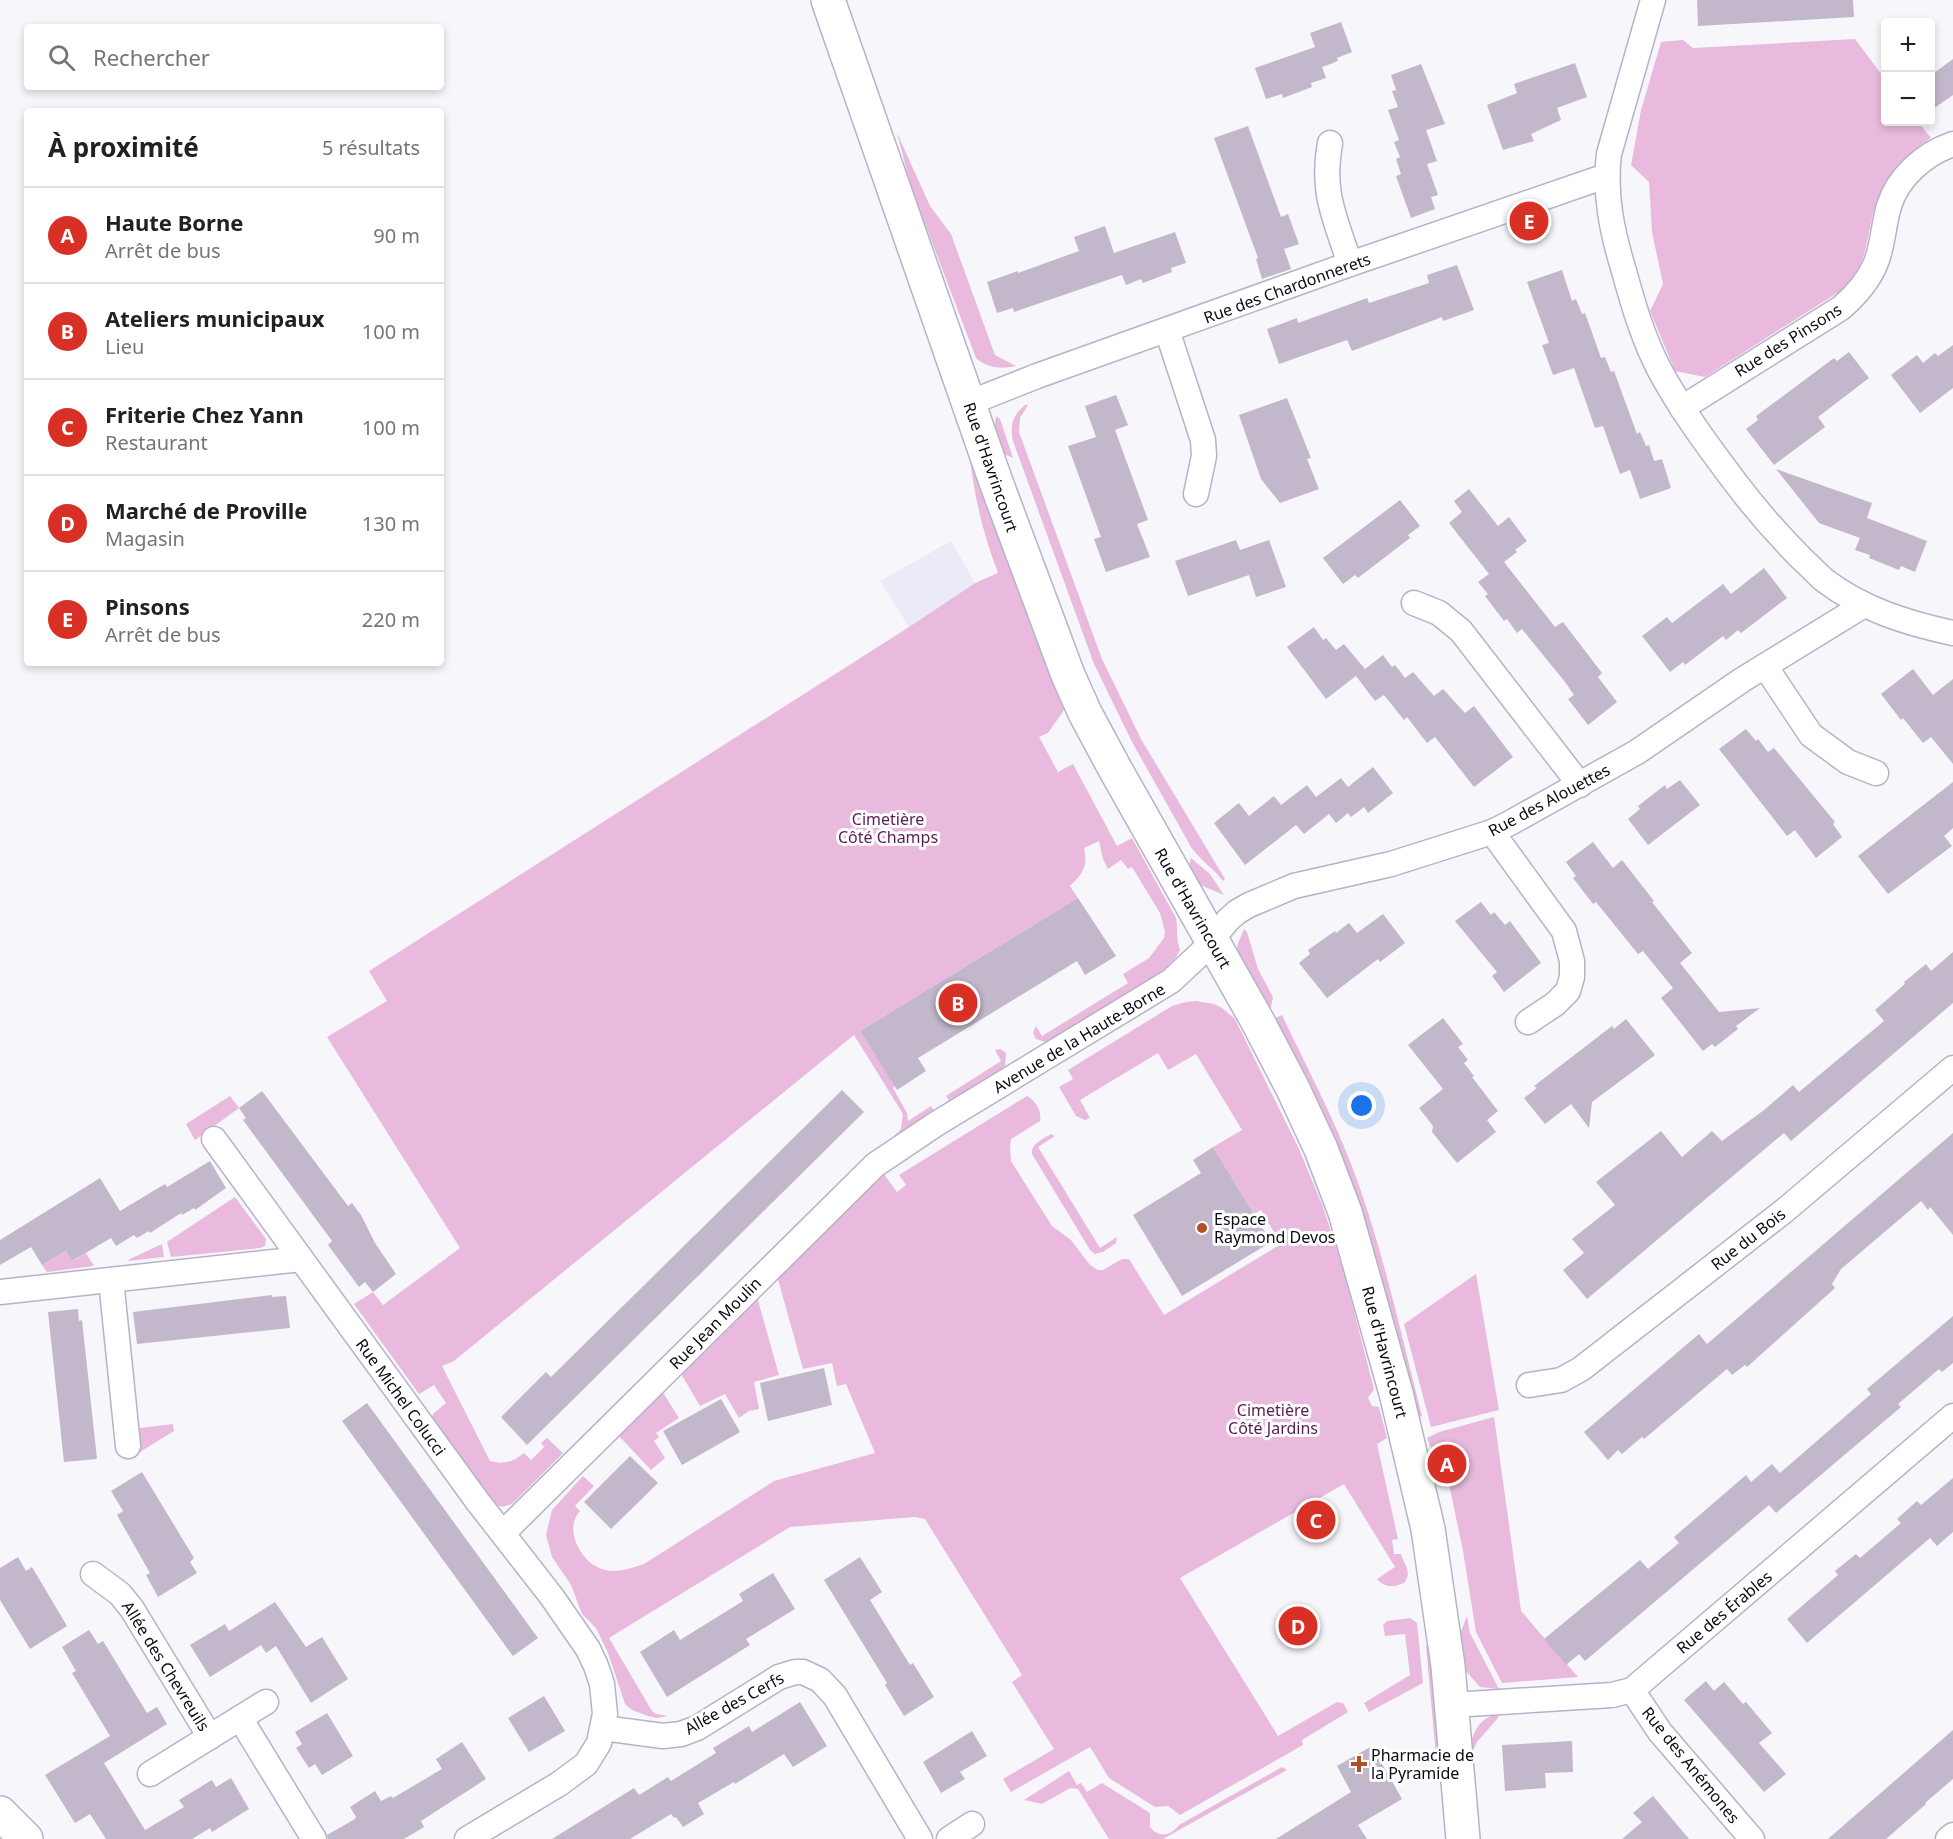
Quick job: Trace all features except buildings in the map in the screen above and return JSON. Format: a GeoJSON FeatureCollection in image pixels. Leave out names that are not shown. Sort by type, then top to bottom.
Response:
{"type":"FeatureCollection","features":[{"type":"Feature","properties":{"kind":"street","name":"Rue d'Havrincourt"},"geometry":{"type":"LineString","coordinates":[[828,0],[1041,606],[1085,713],[1257,1020],[1307,1119],[1334,1180],[1379,1328],[1417,1475],[1437,1580],[1452,1705],[1463,1839]]}},
{"type":"Feature","properties":{"kind":"street"},"geometry":{"type":"LineString","coordinates":[[1653,0],[1609,154],[1606,176],[1612,228],[1633,302],[1655,361],[1708,447],[1774,530],[1822,579],[1864,605],[1914,624],[1953,633]]}},
{"type":"Feature","properties":{"kind":"street"},"geometry":{"type":"LineString","coordinates":[[1330,143],[1326,171],[1328,196],[1350,264]]}},
{"type":"Feature","properties":{"kind":"street","name":"Rue des Pinsons"},"geometry":{"type":"LineString","coordinates":[[1682,408],[1855,297],[1876,264],[1889,207],[1903,178],[1940,148],[1953,144]]}},
{"type":"Feature","properties":{"kind":"street","name":"Rue des Chardonnerets"},"geometry":{"type":"LineString","coordinates":[[969,403],[1036,376],[1350,264],[1606,176]]}},
{"type":"Feature","properties":{"kind":"street"},"geometry":{"type":"LineString","coordinates":[[1167,330],[1203,440],[1204,456],[1196,494]]}},
{"type":"Feature","properties":{"kind":"street"},"geometry":{"type":"LineString","coordinates":[[1414,603],[1439,613],[1461,631],[1580,785]]}},
{"type":"Feature","properties":{"kind":"street","name":"Rue des Alouettes"},"geometry":{"type":"LineString","coordinates":[[1212,940],[1237,912],[1281,891],[1390,864],[1492,832],[1637,752],[1734,686],[1864,605]]}},
{"type":"Feature","properties":{"kind":"street"},"geometry":{"type":"LineString","coordinates":[[1765,666],[1811,735],[1848,762],[1876,773]]}},
{"type":"Feature","properties":{"kind":"street"},"geometry":{"type":"LineString","coordinates":[[1492,832],[1564,931],[1572,962],[1572,977],[1568,991],[1555,1004],[1528,1022]]}},
{"type":"Feature","properties":{"kind":"street","name":"Avenue de la Haute-Borne"},"geometry":{"type":"LineString","coordinates":[[936,1124],[1172,981],[1212,940]]}},
{"type":"Feature","properties":{"kind":"street","name":"Rue du Bois"},"geometry":{"type":"LineString","coordinates":[[1529,1385],[1561,1380],[1581,1370],[1784,1211],[1953,1068]]}},
{"type":"Feature","properties":{"kind":"street","name":"Rue Jean Moulin"},"geometry":{"type":"LineString","coordinates":[[503,1533],[849,1189],[886,1156],[936,1124]]}},
{"type":"Feature","properties":{"kind":"street","name":"Rue Michel Colucci"},"geometry":{"type":"LineString","coordinates":[[214,1139],[503,1533]]}},
{"type":"Feature","properties":{"kind":"street"},"geometry":{"type":"LineString","coordinates":[[0,1292],[301,1259]]}},
{"type":"Feature","properties":{"kind":"street"},"geometry":{"type":"LineString","coordinates":[[111,1280],[128,1446]]}},
{"type":"Feature","properties":{"kind":"street","name":"Rue des Érables"},"geometry":{"type":"LineString","coordinates":[[1452,1705],[1612,1695],[1632,1690],[1953,1416]]}},
{"type":"Feature","properties":{"kind":"street"},"geometry":{"type":"LineString","coordinates":[[467,1839],[576,1773],[593,1754],[603,1728],[605,1714],[602,1684],[588,1649],[542,1583],[503,1533]]}},
{"type":"Feature","properties":{"kind":"street","name":"Allée des Chevreuils"},"geometry":{"type":"LineString","coordinates":[[93,1574],[112,1587],[127,1602],[210,1737]]}},
{"type":"Feature","properties":{"kind":"street","name":"Allée des Cerfs"},"geometry":{"type":"LineString","coordinates":[[603,1728],[653,1735],[681,1734],[697,1728],[779,1677],[803,1672],[820,1680],[835,1696],[920,1839]]}},
{"type":"Feature","properties":{"kind":"street","name":"Rue des Anémones"},"geometry":{"type":"LineString","coordinates":[[1632,1690],[1660,1732],[1752,1839]]}},
{"type":"Feature","properties":{"kind":"street","name":"Allée des Chevreuils"},"geometry":{"type":"LineString","coordinates":[[150,1774],[266,1702]]}},
{"type":"Feature","properties":{"kind":"street"},"geometry":{"type":"LineString","coordinates":[[240,1718],[314,1839]]}},
{"type":"Feature","properties":{"kind":"street"},"geometry":{"type":"LineString","coordinates":[[0,1813],[26,1839]]}},
{"type":"Feature","properties":{"kind":"street"},"geometry":{"type":"LineString","coordinates":[[949,1839],[972,1824]]}},
{"type":"Feature","properties":{"kind":"street"},"geometry":{"type":"LineString","coordinates":[[1948,1839],[1953,1835]]}},
{"type":"Feature","properties":{"kind":"shaded area"},"geometry":{"type":"Polygon","coordinates":[[[951,541],[975,583],[909,627],[880,581],[951,541]]]}},
{"type":"Feature","properties":{"kind":"green space"},"geometry":{"type":"Polygon","coordinates":[[[1855,39],[1881,74],[1881,126],[1921,126],[1931,138],[1903,160],[1883,187],[1874,210],[1862,259],[1845,288],[1705,377],[1675,371],[1650,311],[1663,284],[1652,232],[1649,182],[1631,165],[1641,110],[1661,42],[1683,40],[1693,48],[1855,39]]]}},
{"type":"Feature","properties":{"kind":"green space"},"geometry":{"type":"Polygon","coordinates":[[[897,133],[930,206],[951,234],[995,355],[1016,366],[995,367],[976,358],[911,187],[897,133]]]}},
{"type":"Feature","properties":{"kind":"green space"},"geometry":{"type":"Polygon","coordinates":[[[1025,405],[1028,405],[1020,418],[1019,432],[1102,659],[1141,739],[1225,879],[1223,881],[1191,847],[1132,742],[1094,664],[1013,441],[1013,421],[1025,405]]]}},
{"type":"Feature","properties":{"kind":"green space"},"geometry":{"type":"Polygon","coordinates":[[[996,416],[1000,419],[1013,458],[1000,452],[994,433],[996,416]]]}},
{"type":"Feature","properties":{"kind":"green space","name":"Cimetière Côté Champs"},"geometry":{"type":"Polygon","coordinates":[[[969,450],[1069,709],[1064,710],[1048,733],[1039,737],[1058,772],[1073,764],[1117,846],[1132,838],[1176,918],[1180,950],[1165,969],[1048,1043],[1036,1039],[1033,1033],[1036,1026],[1042,1036],[1128,983],[1123,974],[1149,958],[1164,938],[1165,932],[1160,913],[1132,867],[1128,869],[1121,860],[1108,869],[1099,841],[1084,848],[1083,869],[1070,886],[1078,898],[860,1031],[895,1086],[893,1088],[907,1113],[908,1121],[931,1106],[935,1112],[912,1134],[894,1136],[901,1129],[903,1114],[854,1035],[454,1361],[442,1366],[490,1461],[508,1462],[524,1453],[531,1460],[544,1447],[541,1443],[547,1438],[563,1453],[512,1504],[502,1507],[493,1504],[431,1420],[433,1414],[446,1403],[434,1385],[419,1394],[354,1304],[373,1292],[383,1305],[460,1248],[327,1037],[387,1001],[369,971],[975,583],[998,573],[979,513],[969,450]]]}},
{"type":"Feature","properties":{"kind":"green space"},"geometry":{"type":"Polygon","coordinates":[[[1191,858],[1210,874],[1224,895],[1198,884],[1188,870],[1191,858]]]}},
{"type":"Feature","properties":{"kind":"green space"},"geometry":{"type":"Polygon","coordinates":[[[1244,929],[1247,932],[1258,969],[1273,997],[1271,1007],[1265,1010],[1238,954],[1237,946],[1244,929]]]}},
{"type":"Feature","properties":{"kind":"green space","name":"Cimetière Côté Jardins"},"geometry":{"type":"Polygon","coordinates":[[[1196,1001],[1214,1004],[1235,1019],[1299,1149],[1323,1207],[1344,1272],[1374,1389],[1368,1398],[1372,1406],[1379,1407],[1387,1438],[1377,1444],[1398,1539],[1392,1540],[1394,1554],[1401,1554],[1408,1574],[1405,1582],[1394,1586],[1383,1584],[1377,1579],[1395,1567],[1344,1484],[1180,1578],[1278,1736],[1337,1702],[1343,1703],[1348,1712],[1302,1740],[1303,1745],[1180,1815],[1168,1806],[1155,1807],[1109,1778],[1090,1747],[1011,1792],[1003,1779],[1054,1749],[1012,1682],[1022,1675],[925,1519],[915,1517],[790,1527],[609,1638],[652,1711],[668,1716],[657,1718],[632,1710],[625,1704],[608,1653],[596,1628],[582,1614],[571,1585],[552,1557],[546,1535],[552,1510],[583,1476],[594,1486],[575,1506],[580,1511],[573,1527],[577,1544],[587,1560],[594,1565],[612,1571],[623,1570],[644,1564],[774,1481],[875,1453],[846,1384],[837,1386],[832,1363],[803,1369],[777,1276],[884,1174],[897,1192],[906,1185],[899,1175],[1027,1096],[1038,1107],[1040,1121],[1011,1139],[1011,1161],[1052,1226],[1071,1240],[1090,1265],[1103,1270],[1122,1259],[1129,1259],[1164,1315],[1281,1244],[1261,1210],[1254,1214],[1213,1147],[1242,1130],[1196,1054],[1168,1070],[1158,1053],[1080,1100],[1090,1118],[1085,1120],[1076,1116],[1059,1087],[1073,1079],[1068,1070],[1172,1006],[1196,1001]]]}},
{"type":"Feature","properties":{"kind":"green space"},"geometry":{"type":"Polygon","coordinates":[[[1282,1015],[1337,1130],[1364,1199],[1391,1292],[1422,1416],[1415,1418],[1271,1020],[1282,1015]]]}},
{"type":"Feature","properties":{"kind":"green space"},"geometry":{"type":"Polygon","coordinates":[[[1000,1049],[1006,1053],[1005,1068],[950,1102],[946,1096],[1001,1061],[995,1050],[1000,1049]]]}},
{"type":"Feature","properties":{"kind":"green space"},"geometry":{"type":"Polygon","coordinates":[[[230,1096],[239,1108],[195,1140],[186,1124],[230,1096]]]}},
{"type":"Feature","properties":{"kind":"green space"},"geometry":{"type":"Polygon","coordinates":[[[1051,1134],[1055,1136],[1038,1147],[1100,1248],[1117,1237],[1116,1243],[1103,1252],[1095,1254],[1090,1250],[1032,1154],[1035,1145],[1051,1134]]]}},
{"type":"Feature","properties":{"kind":"green space"},"geometry":{"type":"Polygon","coordinates":[[[235,1197],[266,1239],[265,1246],[171,1257],[167,1242],[235,1197]]]}},
{"type":"Feature","properties":{"kind":"green space"},"geometry":{"type":"Polygon","coordinates":[[[162,1244],[164,1257],[128,1261],[130,1259],[162,1244]]]}},
{"type":"Feature","properties":{"kind":"green space"},"geometry":{"type":"Polygon","coordinates":[[[66,1251],[73,1261],[86,1253],[94,1266],[47,1272],[42,1265],[66,1251]]]}},
{"type":"Feature","properties":{"kind":"green space"},"geometry":{"type":"Polygon","coordinates":[[[1476,1274],[1499,1410],[1431,1427],[1404,1324],[1476,1274]]]}},
{"type":"Feature","properties":{"kind":"green space"},"geometry":{"type":"Polygon","coordinates":[[[757,1297],[779,1375],[754,1382],[759,1409],[749,1411],[739,1418],[725,1394],[700,1406],[680,1372],[757,1297]]]}},
{"type":"Feature","properties":{"kind":"green space"},"geometry":{"type":"Polygon","coordinates":[[[662,1391],[679,1418],[656,1433],[659,1437],[654,1441],[665,1458],[651,1470],[619,1436],[662,1391]]]}},
{"type":"Feature","properties":{"kind":"green space"},"geometry":{"type":"Polygon","coordinates":[[[1494,1417],[1521,1611],[1578,1677],[1502,1683],[1476,1632],[1463,1551],[1445,1465],[1430,1446],[1427,1438],[1439,1432],[1494,1417]]]}},
{"type":"Feature","properties":{"kind":"green space"},"geometry":{"type":"Polygon","coordinates":[[[173,1424],[174,1431],[140,1452],[138,1436],[140,1428],[173,1424]]]}},
{"type":"Feature","properties":{"kind":"green space"},"geometry":{"type":"Polygon","coordinates":[[[1467,1616],[1470,1633],[1499,1689],[1480,1687],[1465,1670],[1460,1634],[1467,1616]]]}},
{"type":"Feature","properties":{"kind":"green space"},"geometry":{"type":"Polygon","coordinates":[[[1410,1618],[1417,1623],[1423,1683],[1369,1712],[1364,1703],[1410,1675],[1405,1634],[1385,1636],[1383,1625],[1387,1621],[1410,1618]]]}},
{"type":"Feature","properties":{"kind":"green space"},"geometry":{"type":"Polygon","coordinates":[[[1426,1646],[1434,1646],[1443,1757],[1436,1756],[1426,1646]]]}},
{"type":"Feature","properties":{"kind":"green space"},"geometry":{"type":"Polygon","coordinates":[[[1499,1714],[1477,1742],[1470,1757],[1471,1742],[1476,1729],[1485,1719],[1499,1714]]]}},
{"type":"Feature","properties":{"kind":"green space"},"geometry":{"type":"Polygon","coordinates":[[[1282,1767],[1287,1770],[1163,1839],[1109,1839],[1078,1789],[1070,1788],[1042,1804],[1024,1800],[1069,1771],[1077,1785],[1081,1783],[1087,1792],[1102,1783],[1150,1813],[1150,1827],[1157,1833],[1164,1834],[1172,1832],[1179,1825],[1282,1767]]]}},
{"type":"Feature","properties":{"kind":"place","name":"Pinsons"},"geometry":{"type":"Point","coordinates":[1529,221]}},
{"type":"Feature","properties":{"kind":"place","name":"Ateliers municipaux"},"geometry":{"type":"Point","coordinates":[958,1003]}},
{"type":"Feature","properties":{"kind":"place","name":"Espace Raymond Devos"},"geometry":{"type":"Point","coordinates":[1202,1228]}},
{"type":"Feature","properties":{"kind":"place","name":"Haute Borne"},"geometry":{"type":"Point","coordinates":[1447,1464]}},
{"type":"Feature","properties":{"kind":"place","name":"Friterie Chez Yann"},"geometry":{"type":"Point","coordinates":[1316,1520]}},
{"type":"Feature","properties":{"kind":"place","name":"Marché de Proville"},"geometry":{"type":"Point","coordinates":[1298,1626]}},
{"type":"Feature","properties":{"kind":"place","name":"Pharmacie de la Pyramide"},"geometry":{"type":"Point","coordinates":[1359,1764]}}]}
